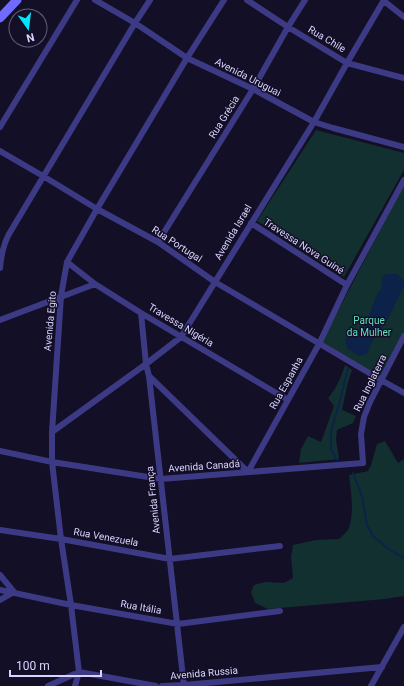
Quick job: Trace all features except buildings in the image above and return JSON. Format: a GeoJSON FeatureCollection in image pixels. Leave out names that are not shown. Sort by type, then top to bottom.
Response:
{"type":"FeatureCollection","features":[{"type":"Feature","properties":{"kind":"street"},"geometry":{"type":"LineString","coordinates":[[0,18],[17,0]]}},
{"type":"Feature","properties":{"kind":"street"},"geometry":{"type":"LineString","coordinates":[[0,127],[77,0]]}},
{"type":"Feature","properties":{"kind":"street","name":"Avenida Uruguai"},"geometry":{"type":"LineString","coordinates":[[95,0],[135,23],[187,58],[253,89],[314,122],[404,147]]}},
{"type":"Feature","properties":{"kind":"street"},"geometry":{"type":"LineString","coordinates":[[0,268],[4,243],[150,0]]}},
{"type":"Feature","properties":{"kind":"street","name":"Avenida Egito"},"geometry":{"type":"LineString","coordinates":[[75,686],[79,672],[52,462],[52,432],[61,296],[67,262],[187,58],[224,0]]}},
{"type":"Feature","properties":{"kind":"street","name":"Rua Chile"},"geometry":{"type":"LineString","coordinates":[[247,0],[347,63],[404,78]]}},
{"type":"Feature","properties":{"kind":"street","name":"Rua Grécia"},"geometry":{"type":"LineString","coordinates":[[158,242],[253,89],[305,0]]}},
{"type":"Feature","properties":{"kind":"street"},"geometry":{"type":"LineString","coordinates":[[384,0],[404,17]]}},
{"type":"Feature","properties":{"kind":"street","name":"Avenida Israel"},"geometry":{"type":"LineString","coordinates":[[52,432],[181,337],[314,122],[384,0]]}},
{"type":"Feature","properties":{"kind":"street","name":"Rua Portugal"},"geometry":{"type":"LineString","coordinates":[[0,151],[97,209],[158,242],[215,282],[404,393]]}},
{"type":"Feature","properties":{"kind":"street","name":"Rua Espanha"},"geometry":{"type":"LineString","coordinates":[[248,472],[319,344],[347,286],[404,180]]}},
{"type":"Feature","properties":{"kind":"street","name":"Travessa Nova Guiné"},"geometry":{"type":"LineString","coordinates":[[251,223],[347,286]]}},
{"type":"Feature","properties":{"kind":"street","name":"Travessa Nigéria"},"geometry":{"type":"LineString","coordinates":[[67,262],[95,284],[141,313],[288,400]]}},
{"type":"Feature","properties":{"kind":"street"},"geometry":{"type":"LineString","coordinates":[[0,320],[95,284]]}},
{"type":"Feature","properties":{"kind":"street","name":"Avenida França"},"geometry":{"type":"LineString","coordinates":[[141,313],[184,686]]}},
{"type":"Feature","properties":{"kind":"street","name":"Rua Inglaterra"},"geometry":{"type":"LineString","coordinates":[[364,463],[361,434],[364,417],[370,402],[404,336]]}},
{"type":"Feature","properties":{"kind":"street"},"geometry":{"type":"LineString","coordinates":[[149,376],[248,472]]}},
{"type":"Feature","properties":{"kind":"street","name":"Avenida Canadá"},"geometry":{"type":"LineString","coordinates":[[0,451],[52,462],[161,479],[364,463]]}},
{"type":"Feature","properties":{"kind":"street","name":"Rua Venezuela"},"geometry":{"type":"LineString","coordinates":[[0,530],[61,539],[170,559],[280,546]]}},
{"type":"Feature","properties":{"kind":"street"},"geometry":{"type":"LineString","coordinates":[[0,575],[14,592],[0,600]]}},
{"type":"Feature","properties":{"kind":"street","name":"Rua Itália"},"geometry":{"type":"LineString","coordinates":[[0,590],[71,605],[178,624],[280,611]]}},
{"type":"Feature","properties":{"kind":"street"},"geometry":{"type":"LineString","coordinates":[[371,686],[404,627]]}},
{"type":"Feature","properties":{"kind":"street","name":"Avenida Russia"},"geometry":{"type":"LineString","coordinates":[[162,686],[184,686],[382,667]]}},
{"type":"Feature","properties":{"kind":"street"},"geometry":{"type":"LineString","coordinates":[[48,686],[79,672],[156,686]]}},
{"type":"Feature","properties":{"kind":"green space"},"geometry":{"type":"Polygon","coordinates":[[[316,130],[404,153],[404,170],[344,277],[257,221],[316,130]]]}},
{"type":"Feature","properties":{"kind":"green space","name":"Parque da Mulher"},"geometry":{"type":"Polygon","coordinates":[[[404,184],[404,332],[380,377],[322,342],[404,184]]]}},
{"type":"Feature","properties":{"kind":"green space"},"geometry":{"type":"Polygon","coordinates":[[[345,365],[352,370],[342,410],[356,416],[353,423],[337,430],[336,439],[339,459],[299,463],[301,449],[308,436],[321,442],[334,406],[328,398],[336,386],[345,365]]]}},
{"type":"Feature","properties":{"kind":"green space"},"geometry":{"type":"Polygon","coordinates":[[[385,441],[398,463],[404,459],[404,596],[268,609],[255,603],[251,592],[254,585],[265,582],[284,583],[293,578],[291,557],[293,545],[316,540],[339,539],[348,530],[352,510],[349,475],[368,471],[377,444],[385,441]]]}},
{"type":"Feature","properties":{"kind":"water"},"geometry":{"type":"Polygon","coordinates":[[[387,274],[397,274],[404,280],[404,286],[390,315],[374,338],[367,354],[359,356],[347,348],[345,341],[346,338],[362,329],[377,294],[381,289],[383,276],[387,274]]]}},
{"type":"Feature","properties":{"kind":"waterway"},"geometry":{"type":"LineString","coordinates":[[337,460],[331,449],[331,432],[348,369]]}},
{"type":"Feature","properties":{"kind":"waterway"},"geometry":{"type":"LineString","coordinates":[[353,473],[362,496],[367,525],[373,536],[387,548],[404,558]]}}]}
